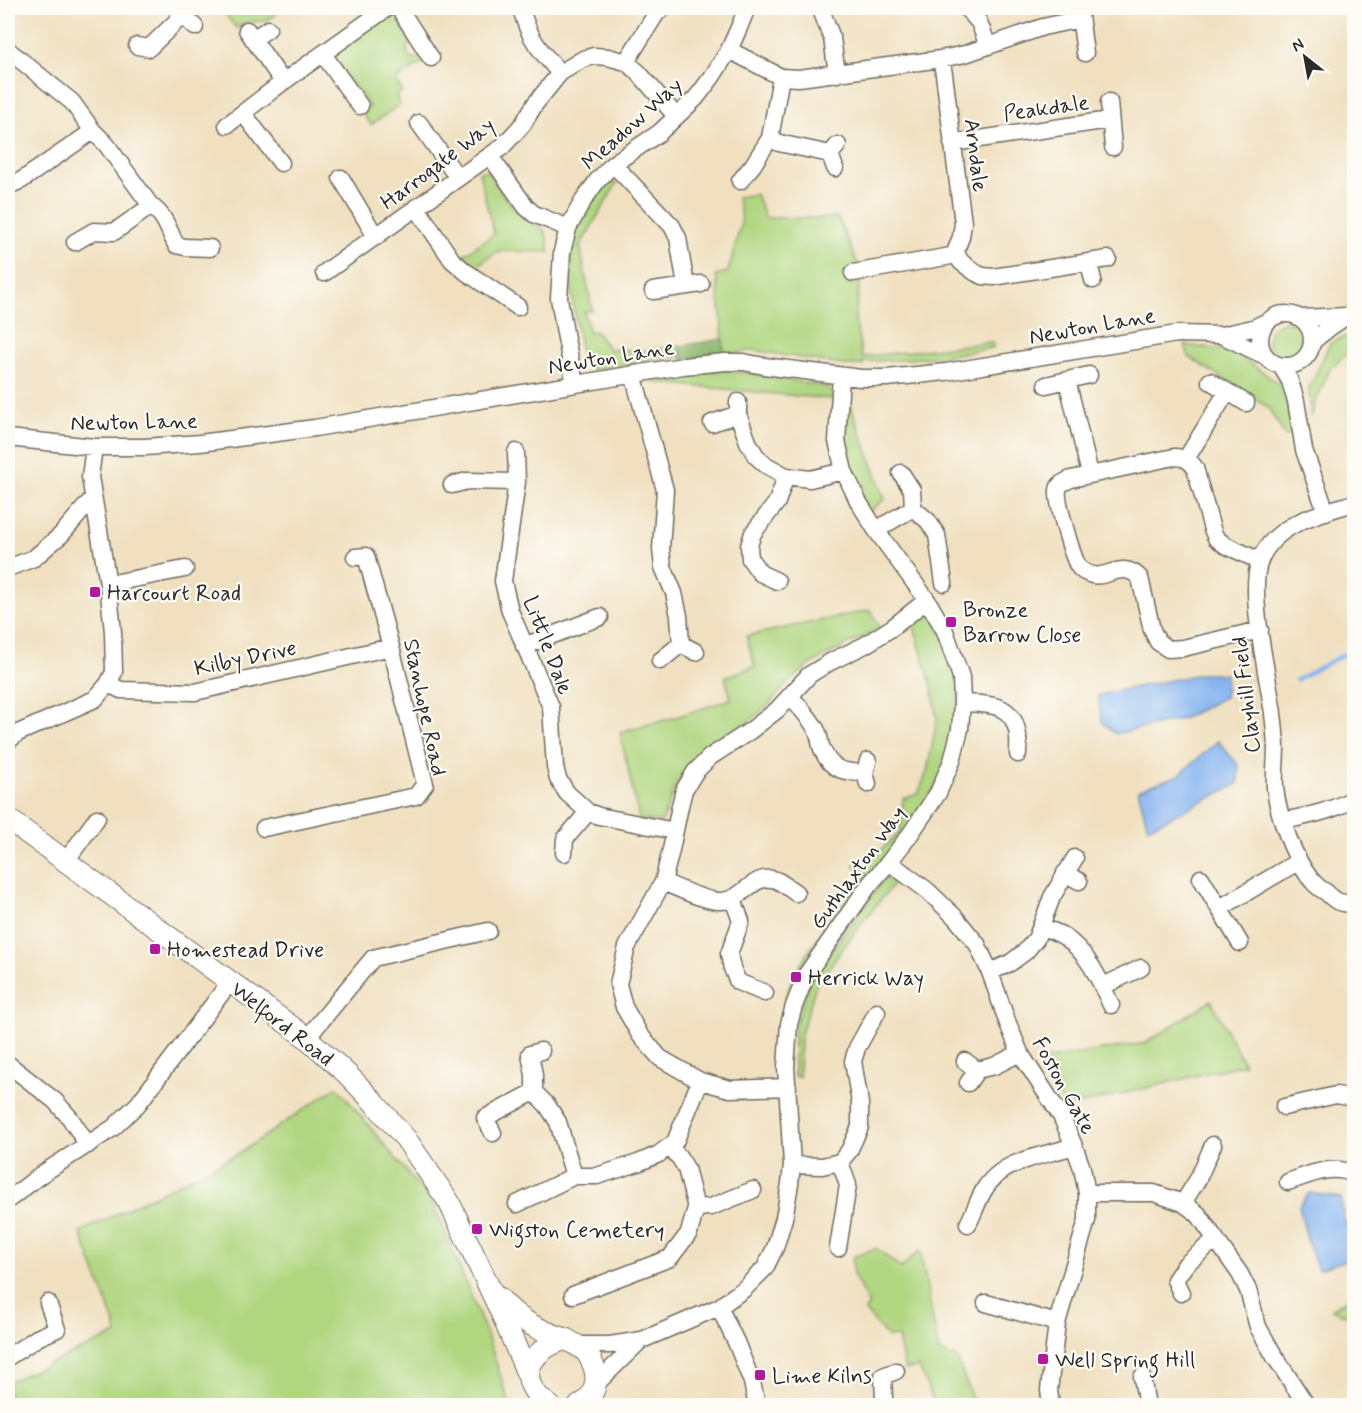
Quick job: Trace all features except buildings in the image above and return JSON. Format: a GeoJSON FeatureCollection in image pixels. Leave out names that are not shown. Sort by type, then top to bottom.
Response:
{"type":"FeatureCollection","features":[{"type":"Feature","properties":{"kind":"main road","name":"Welford Road"},"geometry":{"type":"LineString","coordinates":[[8,819],[307,1038],[371,1099],[406,1139],[449,1202],[490,1289],[529,1382],[541,1400],[550,1406]]}},
{"type":"Feature","properties":{"kind":"main road","name":"Welford Road"},"geometry":{"type":"LineString","coordinates":[[490,1289],[512,1313],[542,1331],[570,1342]]}},
{"type":"Feature","properties":{"kind":"main road"},"geometry":{"type":"LineString","coordinates":[[529,1378],[536,1355],[543,1348],[555,1342],[570,1342],[587,1353],[596,1371],[590,1397]]}},
{"type":"Feature","properties":{"kind":"street"},"geometry":{"type":"LineString","coordinates":[[227,124],[387,8]]}},
{"type":"Feature","properties":{"kind":"street"},"geometry":{"type":"LineString","coordinates":[[399,8],[422,53]]}},
{"type":"Feature","properties":{"kind":"street"},"geometry":{"type":"LineString","coordinates":[[521,8],[533,40],[560,73]]}},
{"type":"Feature","properties":{"kind":"street"},"geometry":{"type":"LineString","coordinates":[[663,8],[656,14],[626,62],[638,72],[676,116]]}},
{"type":"Feature","properties":{"kind":"street","name":"Meadow Way"},"geometry":{"type":"LineString","coordinates":[[575,384],[559,298],[562,252],[568,228],[597,181],[613,164],[659,133],[696,98],[729,50],[747,8]]}},
{"type":"Feature","properties":{"kind":"street"},"geometry":{"type":"LineString","coordinates":[[821,8],[832,38],[837,74]]}},
{"type":"Feature","properties":{"kind":"street"},"geometry":{"type":"LineString","coordinates":[[966,8],[979,22],[988,46]]}},
{"type":"Feature","properties":{"kind":"street"},"geometry":{"type":"LineString","coordinates":[[729,50],[781,77],[799,78],[837,74],[941,59],[988,46],[1079,13],[1085,53]]}},
{"type":"Feature","properties":{"kind":"street"},"geometry":{"type":"LineString","coordinates":[[146,51],[184,17]]}},
{"type":"Feature","properties":{"kind":"street"},"geometry":{"type":"LineString","coordinates":[[268,29],[250,34],[283,82]]}},
{"type":"Feature","properties":{"kind":"street"},"geometry":{"type":"LineString","coordinates":[[8,50],[72,102],[151,206],[164,218],[171,251],[185,247],[210,248]]}},
{"type":"Feature","properties":{"kind":"street"},"geometry":{"type":"LineString","coordinates":[[323,54],[352,102]]}},
{"type":"Feature","properties":{"kind":"street","name":"Harrogate Way"},"geometry":{"type":"LineString","coordinates":[[324,273],[502,147],[523,124],[535,104],[560,73],[583,59],[594,56],[626,62]]}},
{"type":"Feature","properties":{"kind":"street","name":"Arndale"},"geometry":{"type":"LineString","coordinates":[[941,59],[963,223],[956,250],[957,255]]}},
{"type":"Feature","properties":{"kind":"street"},"geometry":{"type":"LineString","coordinates":[[738,184],[770,138],[781,77]]}},
{"type":"Feature","properties":{"kind":"street","name":"Peakdale"},"geometry":{"type":"LineString","coordinates":[[1108,102],[1113,147]]}},
{"type":"Feature","properties":{"kind":"street"},"geometry":{"type":"LineString","coordinates":[[243,113],[271,159]]}},
{"type":"Feature","properties":{"kind":"street","name":"Peakdale"},"geometry":{"type":"LineString","coordinates":[[952,143],[1110,120]]}},
{"type":"Feature","properties":{"kind":"street"},"geometry":{"type":"LineString","coordinates":[[419,123],[458,178]]}},
{"type":"Feature","properties":{"kind":"street"},"geometry":{"type":"LineString","coordinates":[[8,186],[22,180],[93,131]]}},
{"type":"Feature","properties":{"kind":"street"},"geometry":{"type":"LineString","coordinates":[[770,138],[779,143],[834,156]]}},
{"type":"Feature","properties":{"kind":"street"},"geometry":{"type":"LineString","coordinates":[[490,156],[526,207],[568,228]]}},
{"type":"Feature","properties":{"kind":"street"},"geometry":{"type":"LineString","coordinates":[[613,164],[672,226],[694,285],[653,291]]}},
{"type":"Feature","properties":{"kind":"street"},"geometry":{"type":"LineString","coordinates":[[341,178],[376,237]]}},
{"type":"Feature","properties":{"kind":"street"},"geometry":{"type":"LineString","coordinates":[[75,242],[94,231],[114,231],[151,206]]}},
{"type":"Feature","properties":{"kind":"street"},"geometry":{"type":"LineString","coordinates":[[417,207],[452,260],[518,307]]}},
{"type":"Feature","properties":{"kind":"street"},"geometry":{"type":"LineString","coordinates":[[853,273],[875,278],[957,255],[961,262],[976,273],[993,277],[1108,259]]}},
{"type":"Feature","properties":{"kind":"street"},"geometry":{"type":"LineString","coordinates":[[1089,263],[1092,280]]}},
{"type":"Feature","properties":{"kind":"street"},"geometry":{"type":"LineString","coordinates":[[1284,314],[1301,318],[1351,315],[1326,330],[1302,361],[1296,364],[1281,366],[1265,356],[1260,334],[1268,321],[1276,316],[1284,314]]}},
{"type":"Feature","properties":{"kind":"street"},"geometry":{"type":"LineString","coordinates":[[1296,401],[1312,333],[1301,318]]}},
{"type":"Feature","properties":{"kind":"street","name":"Newton Lane"},"geometry":{"type":"LineString","coordinates":[[8,438],[94,447],[145,447],[212,442],[315,428],[704,364],[743,362],[841,376],[887,378],[946,372],[1177,334],[1221,335],[1253,328],[1268,321]]}},
{"type":"Feature","properties":{"kind":"street","name":"Newton Lane"},"geometry":{"type":"LineString","coordinates":[[1221,335],[1265,356]]}},
{"type":"Feature","properties":{"kind":"street"},"geometry":{"type":"LineString","coordinates":[[1281,366],[1290,381],[1296,401],[1304,450],[1326,512]]}},
{"type":"Feature","properties":{"kind":"street"},"geometry":{"type":"LineString","coordinates":[[633,374],[665,490],[661,549],[663,567],[674,593],[679,616],[681,644]]}},
{"type":"Feature","properties":{"kind":"street"},"geometry":{"type":"LineString","coordinates":[[1046,385],[1089,375]]}},
{"type":"Feature","properties":{"kind":"street","name":"Guthlaxton Way"},"geometry":{"type":"LineString","coordinates":[[570,1342],[610,1345],[642,1340],[719,1307],[744,1289],[765,1268],[775,1248],[784,1218],[792,1165],[786,1067],[789,1024],[794,1006],[806,975],[869,885],[921,819],[938,793],[952,761],[960,729],[961,677],[945,631],[927,600],[876,530],[858,501],[844,471],[837,441],[841,376]]}},
{"type":"Feature","properties":{"kind":"street"},"geometry":{"type":"LineString","coordinates":[[1067,381],[1090,474]]}},
{"type":"Feature","properties":{"kind":"street"},"geometry":{"type":"LineString","coordinates":[[1210,381],[1246,403]]}},
{"type":"Feature","properties":{"kind":"street"},"geometry":{"type":"LineString","coordinates":[[1186,459],[1227,392]]}},
{"type":"Feature","properties":{"kind":"street"},"geometry":{"type":"LineString","coordinates":[[712,423],[738,408],[748,442],[756,456],[766,465],[786,476],[810,479],[844,471]]}},
{"type":"Feature","properties":{"kind":"street"},"geometry":{"type":"LineString","coordinates":[[8,741],[18,733],[95,699],[108,684],[114,672],[108,584],[90,477],[94,447]]}},
{"type":"Feature","properties":{"kind":"street","name":"Little Dale"},"geometry":{"type":"LineString","coordinates":[[516,452],[517,482],[503,581],[510,611],[551,707],[555,767],[558,779],[567,793],[588,812],[675,831]]}},
{"type":"Feature","properties":{"kind":"street"},"geometry":{"type":"LineString","coordinates":[[1260,630],[1183,648],[1168,649],[1158,642],[1152,630],[1140,578],[1134,572],[1125,569],[1102,575],[1088,575],[1078,567],[1065,526],[1058,487],[1071,479],[1090,474],[1181,457],[1195,468],[1216,538],[1225,545],[1260,561],[1267,548],[1284,531],[1296,524],[1354,503]]}},
{"type":"Feature","properties":{"kind":"street"},"geometry":{"type":"LineString","coordinates":[[901,473],[912,490],[913,508],[928,521],[937,535],[944,583]]}},
{"type":"Feature","properties":{"kind":"street"},"geometry":{"type":"LineString","coordinates":[[777,581],[760,573],[750,559],[749,546],[753,534],[777,502],[786,476]]}},
{"type":"Feature","properties":{"kind":"street"},"geometry":{"type":"LineString","coordinates":[[461,479],[517,482]]}},
{"type":"Feature","properties":{"kind":"street"},"geometry":{"type":"LineString","coordinates":[[8,568],[34,558],[61,535],[93,498]]}},
{"type":"Feature","properties":{"kind":"street"},"geometry":{"type":"LineString","coordinates":[[876,530],[913,508]]}},
{"type":"Feature","properties":{"kind":"street","name":"Stanhope Road"},"geometry":{"type":"LineString","coordinates":[[264,828],[416,796],[425,784],[391,647],[365,555]]}},
{"type":"Feature","properties":{"kind":"street","name":"Clayhill Field"},"geometry":{"type":"LineString","coordinates":[[1260,561],[1256,584],[1260,630],[1276,745],[1275,788],[1283,821],[1299,861],[1315,884],[1337,900],[1354,905]]}},
{"type":"Feature","properties":{"kind":"street"},"geometry":{"type":"LineString","coordinates":[[108,584],[185,568]]}},
{"type":"Feature","properties":{"kind":"street"},"geometry":{"type":"LineString","coordinates":[[788,1087],[730,1089],[700,1081],[660,1058],[640,1035],[624,1007],[618,984],[627,946],[663,882],[684,790],[695,772],[710,757],[777,710],[809,675],[865,645],[893,627],[927,600]]}},
{"type":"Feature","properties":{"kind":"street"},"geometry":{"type":"LineString","coordinates":[[524,646],[567,621],[600,617]]}},
{"type":"Feature","properties":{"kind":"street"},"geometry":{"type":"LineString","coordinates":[[681,644],[696,652]]}},
{"type":"Feature","properties":{"kind":"street"},"geometry":{"type":"LineString","coordinates":[[660,661],[681,644]]}},
{"type":"Feature","properties":{"kind":"street","name":"Kilby Drive"},"geometry":{"type":"LineString","coordinates":[[108,684],[121,690],[195,692],[391,647]]}},
{"type":"Feature","properties":{"kind":"street"},"geometry":{"type":"LineString","coordinates":[[790,696],[810,719],[828,760],[836,768],[846,772],[867,773]]}},
{"type":"Feature","properties":{"kind":"street"},"geometry":{"type":"LineString","coordinates":[[962,702],[994,704],[1010,714],[1017,730],[1018,754]]}},
{"type":"Feature","properties":{"kind":"street"},"geometry":{"type":"LineString","coordinates":[[1283,821],[1314,814],[1354,798]]}},
{"type":"Feature","properties":{"kind":"street"},"geometry":{"type":"LineString","coordinates":[[562,843],[588,812]]}},
{"type":"Feature","properties":{"kind":"street"},"geometry":{"type":"LineString","coordinates":[[66,861],[97,818]]}},
{"type":"Feature","properties":{"kind":"street"},"geometry":{"type":"LineString","coordinates":[[990,972],[1010,963],[1025,952],[1036,939],[1052,897],[1072,877],[1075,858]]}},
{"type":"Feature","properties":{"kind":"street"},"geometry":{"type":"LineString","coordinates":[[1220,909],[1299,861]]}},
{"type":"Feature","properties":{"kind":"street","name":"Foston Gate"},"geometry":{"type":"LineString","coordinates":[[889,862],[928,891],[956,917],[977,944],[990,972],[1020,1053],[1061,1116],[1082,1168],[1087,1193],[1087,1220],[1057,1323],[1049,1390],[1052,1406]]}},
{"type":"Feature","properties":{"kind":"street"},"geometry":{"type":"LineString","coordinates":[[663,882],[694,895],[720,902],[733,899],[751,884],[765,878],[777,881],[796,893]]}},
{"type":"Feature","properties":{"kind":"street"},"geometry":{"type":"LineString","coordinates":[[1202,878],[1240,944]]}},
{"type":"Feature","properties":{"kind":"street"},"geometry":{"type":"LineString","coordinates":[[733,899],[741,921],[729,954],[732,968],[743,989],[765,993]]}},
{"type":"Feature","properties":{"kind":"street"},"geometry":{"type":"LineString","coordinates":[[1042,927],[1063,936],[1078,949],[1093,969],[1111,1005]]}},
{"type":"Feature","properties":{"kind":"street"},"geometry":{"type":"LineString","coordinates":[[307,1038],[373,958],[488,930]]}},
{"type":"Feature","properties":{"kind":"street"},"geometry":{"type":"LineString","coordinates":[[1103,986],[1141,968]]}},
{"type":"Feature","properties":{"kind":"street"},"geometry":{"type":"LineString","coordinates":[[8,1200],[42,1174],[113,1128],[138,1104],[230,982]]}},
{"type":"Feature","properties":{"kind":"street"},"geometry":{"type":"LineString","coordinates":[[792,1165],[822,1166],[840,1162],[849,1151],[860,1127],[860,1103],[853,1061],[857,1048],[874,1034],[877,1012]]}},
{"type":"Feature","properties":{"kind":"street"},"geometry":{"type":"LineString","coordinates":[[541,1051],[530,1054],[534,1092],[547,1105],[558,1122],[574,1176]]}},
{"type":"Feature","properties":{"kind":"street"},"geometry":{"type":"LineString","coordinates":[[970,1072],[994,1066],[1020,1053]]}},
{"type":"Feature","properties":{"kind":"street"},"geometry":{"type":"LineString","coordinates":[[8,1064],[55,1101],[70,1118],[87,1145]]}},
{"type":"Feature","properties":{"kind":"street"},"geometry":{"type":"LineString","coordinates":[[517,1204],[574,1176],[597,1176],[636,1156],[659,1154],[675,1142],[700,1081]]}},
{"type":"Feature","properties":{"kind":"street"},"geometry":{"type":"LineString","coordinates":[[493,1133],[484,1118],[534,1092]]}},
{"type":"Feature","properties":{"kind":"street"},"geometry":{"type":"LineString","coordinates":[[1284,1107],[1336,1095],[1354,1098]]}},
{"type":"Feature","properties":{"kind":"street"},"geometry":{"type":"LineString","coordinates":[[1183,1203],[1198,1179],[1213,1145]]}},
{"type":"Feature","properties":{"kind":"street"},"geometry":{"type":"LineString","coordinates":[[976,1218],[985,1188],[1000,1172],[1016,1163],[1074,1146]]}},
{"type":"Feature","properties":{"kind":"street"},"geometry":{"type":"LineString","coordinates":[[573,1295],[602,1276],[670,1258],[689,1233],[696,1208],[686,1168],[679,1156],[669,1147]]}},
{"type":"Feature","properties":{"kind":"street"},"geometry":{"type":"LineString","coordinates":[[838,1248],[848,1185],[840,1162]]}},
{"type":"Feature","properties":{"kind":"street"},"geometry":{"type":"LineString","coordinates":[[1288,1182],[1328,1169],[1354,1174]]}},
{"type":"Feature","properties":{"kind":"street"},"geometry":{"type":"LineString","coordinates":[[696,1208],[711,1207],[753,1190]]}},
{"type":"Feature","properties":{"kind":"street"},"geometry":{"type":"LineString","coordinates":[[1087,1193],[1154,1193],[1183,1203],[1198,1214],[1240,1274],[1248,1290],[1258,1327],[1306,1406]]}},
{"type":"Feature","properties":{"kind":"street"},"geometry":{"type":"LineString","coordinates":[[1173,1284],[1186,1264],[1216,1239]]}},
{"type":"Feature","properties":{"kind":"street"},"geometry":{"type":"LineString","coordinates":[[8,1356],[37,1338],[60,1336],[48,1303]]}},
{"type":"Feature","properties":{"kind":"street"},"geometry":{"type":"LineString","coordinates":[[986,1303],[1057,1323]]}},
{"type":"Feature","properties":{"kind":"street"},"geometry":{"type":"LineString","coordinates":[[719,1307],[752,1382],[757,1406]]}},
{"type":"Feature","properties":{"kind":"street","name":"Guthlaxton Way"},"geometry":{"type":"LineString","coordinates":[[590,1397],[642,1340]]}},
{"type":"Feature","properties":{"kind":"street"},"geometry":{"type":"LineString","coordinates":[[883,1406],[882,1376],[896,1371]]}},
{"type":"Feature","properties":{"kind":"green space"},"geometry":{"type":"Polygon","coordinates":[[[237,8],[285,8],[265,21],[247,22],[236,28],[226,15],[237,8]]]}},
{"type":"Feature","properties":{"kind":"green space"},"geometry":{"type":"Polygon","coordinates":[[[391,15],[396,16],[411,41],[406,51],[411,59],[420,57],[424,62],[396,80],[402,91],[396,96],[400,104],[371,125],[363,114],[370,107],[333,58],[336,52],[391,15]]]}},
{"type":"Feature","properties":{"kind":"green space"},"geometry":{"type":"Polygon","coordinates":[[[479,172],[490,173],[501,192],[515,209],[543,229],[550,252],[498,251],[476,266],[462,256],[494,234],[479,172]]]}},
{"type":"Feature","properties":{"kind":"green space"},"geometry":{"type":"Polygon","coordinates":[[[608,181],[617,183],[580,246],[592,310],[584,312],[589,332],[595,331],[609,349],[642,351],[680,345],[681,356],[595,370],[582,363],[570,282],[572,240],[576,227],[591,199],[608,181]]]}},
{"type":"Feature","properties":{"kind":"green space"},"geometry":{"type":"Polygon","coordinates":[[[756,194],[765,218],[838,218],[859,267],[850,281],[860,282],[855,318],[862,357],[992,342],[993,348],[937,357],[863,362],[863,365],[843,365],[753,350],[724,355],[716,275],[728,272],[742,220],[737,197],[756,194]]]}},
{"type":"Feature","properties":{"kind":"green space"},"geometry":{"type":"Polygon","coordinates":[[[1286,322],[1299,327],[1304,340],[1299,353],[1286,358],[1273,353],[1268,340],[1273,327],[1286,322]]]}},
{"type":"Feature","properties":{"kind":"green space"},"geometry":{"type":"Polygon","coordinates":[[[1354,333],[1354,348],[1330,369],[1311,417],[1309,389],[1330,343],[1354,333]]]}},
{"type":"Feature","properties":{"kind":"green space"},"geometry":{"type":"Polygon","coordinates":[[[723,339],[724,355],[682,360],[680,346],[723,339]]]}},
{"type":"Feature","properties":{"kind":"green space"},"geometry":{"type":"Polygon","coordinates":[[[1185,345],[1233,351],[1278,383],[1288,406],[1291,433],[1285,436],[1268,407],[1189,357],[1185,345]]]}},
{"type":"Feature","properties":{"kind":"green space"},"geometry":{"type":"Polygon","coordinates":[[[724,370],[828,387],[833,397],[830,399],[651,382],[654,376],[724,370]]]}},
{"type":"Feature","properties":{"kind":"green space"},"geometry":{"type":"Polygon","coordinates":[[[841,400],[849,401],[885,499],[866,514],[844,471],[841,400]]]}},
{"type":"Feature","properties":{"kind":"green space"},"geometry":{"type":"Polygon","coordinates":[[[927,600],[961,677],[952,761],[794,1004],[784,1001],[809,950],[867,874],[854,865],[882,849],[900,832],[903,799],[918,794],[927,772],[937,719],[932,686],[910,614],[927,600]]]}},
{"type":"Feature","properties":{"kind":"green space"},"geometry":{"type":"Polygon","coordinates":[[[871,610],[880,628],[814,662],[789,682],[750,721],[707,749],[689,764],[674,789],[663,820],[660,822],[639,819],[620,732],[731,699],[725,677],[755,666],[746,636],[871,610]]]}},
{"type":"Feature","properties":{"kind":"green space"},"geometry":{"type":"Polygon","coordinates":[[[885,878],[896,881],[816,985],[800,1037],[799,1077],[794,1076],[794,1028],[811,978],[885,878]]]}},
{"type":"Feature","properties":{"kind":"green space"},"geometry":{"type":"Polygon","coordinates":[[[1211,1000],[1244,1064],[1065,1108],[1041,1060],[1146,1043],[1211,1000]]]}},
{"type":"Feature","properties":{"kind":"green space"},"geometry":{"type":"Polygon","coordinates":[[[337,1087],[434,1205],[487,1335],[510,1405],[8,1405],[8,1382],[117,1334],[115,1323],[80,1232],[238,1154],[337,1087]]]}},
{"type":"Feature","properties":{"kind":"green space"},"geometry":{"type":"Polygon","coordinates":[[[876,1248],[901,1268],[920,1250],[939,1352],[957,1358],[974,1404],[968,1406],[935,1405],[919,1367],[905,1370],[898,1337],[887,1337],[865,1311],[869,1305],[853,1274],[853,1257],[876,1248]]]}},
{"type":"Feature","properties":{"kind":"green space"},"geometry":{"type":"Polygon","coordinates":[[[1354,1296],[1354,1318],[1331,1309],[1354,1296]]]}},
{"type":"Feature","properties":{"kind":"water"},"geometry":{"type":"Polygon","coordinates":[[[1200,674],[1226,674],[1225,697],[1182,719],[1115,734],[1102,722],[1098,695],[1200,674]]]}},
{"type":"Feature","properties":{"kind":"water"},"geometry":{"type":"Polygon","coordinates":[[[1218,741],[1239,766],[1238,784],[1148,828],[1138,790],[1179,775],[1218,741]]]}},
{"type":"Feature","properties":{"kind":"water"},"geometry":{"type":"Polygon","coordinates":[[[1309,1193],[1341,1198],[1344,1220],[1354,1238],[1354,1258],[1318,1269],[1308,1243],[1299,1206],[1309,1193]]]}},
{"type":"Feature","properties":{"kind":"waterway"},"geometry":{"type":"LineString","coordinates":[[1296,680],[1354,649]]}},
{"type":"Feature","properties":{"kind":"place","name":"Harcourt Road"},"geometry":{"type":"Point","coordinates":[95,592]}},
{"type":"Feature","properties":{"kind":"place","name":"Bronze Barrow Close"},"geometry":{"type":"Point","coordinates":[951,622]}},
{"type":"Feature","properties":{"kind":"place","name":"Homestead Drive"},"geometry":{"type":"Point","coordinates":[155,949]}},
{"type":"Feature","properties":{"kind":"place","name":"Herrick Way"},"geometry":{"type":"Point","coordinates":[796,977]}},
{"type":"Feature","properties":{"kind":"place","name":"Wigston Cemetery"},"geometry":{"type":"Point","coordinates":[477,1229]}},
{"type":"Feature","properties":{"kind":"place","name":"Well Spring Hill"},"geometry":{"type":"Point","coordinates":[1043,1359]}},
{"type":"Feature","properties":{"kind":"place","name":"Lime Kilns"},"geometry":{"type":"Point","coordinates":[760,1375]}}]}
